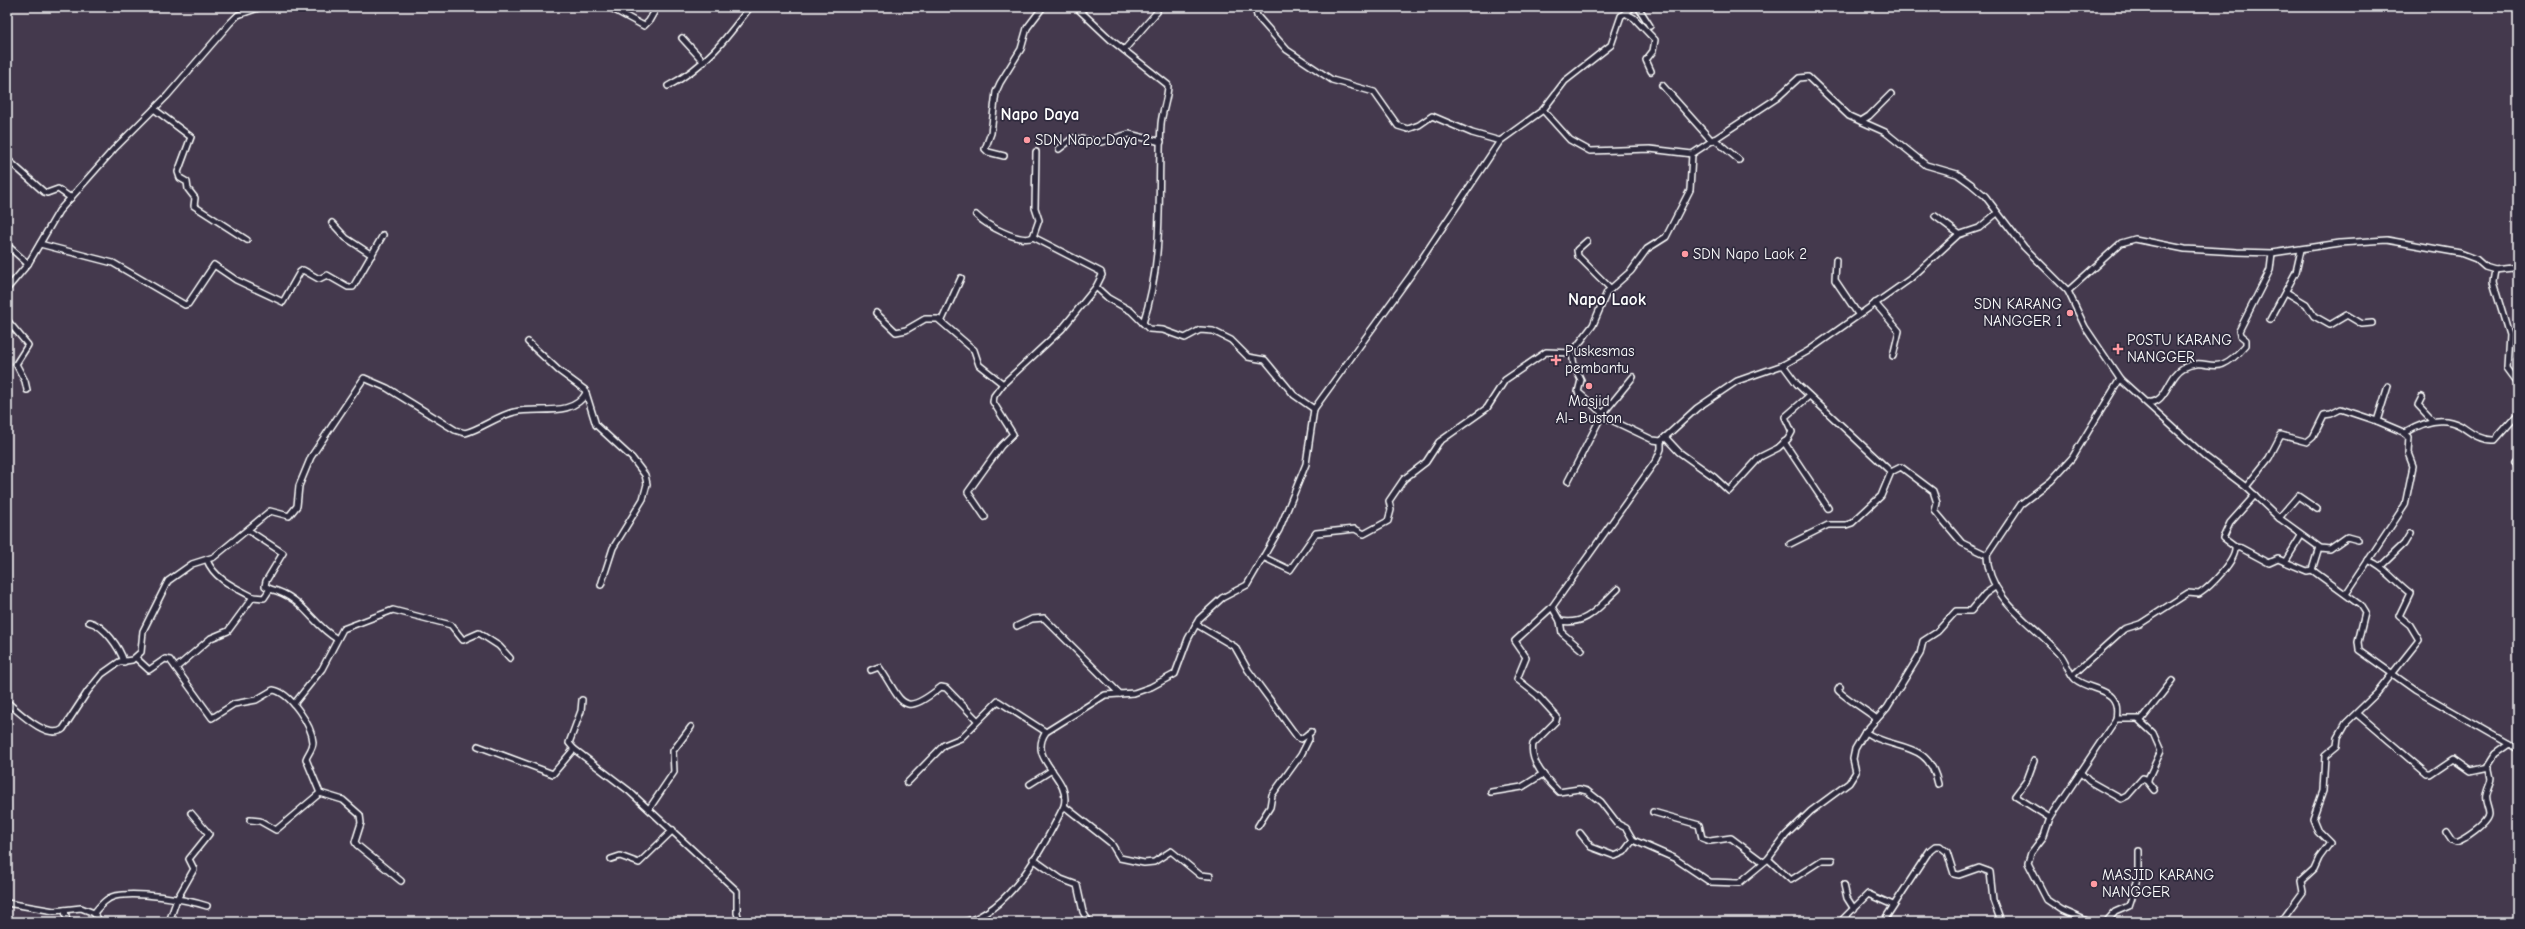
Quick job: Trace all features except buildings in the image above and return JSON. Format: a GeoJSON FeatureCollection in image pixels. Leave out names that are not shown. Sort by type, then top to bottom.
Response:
{"type":"FeatureCollection","features":[{"type":"Feature","properties":{"kind":"street"},"geometry":{"type":"LineString","coordinates":[[7,289],[28,264],[53,220],[71,198],[154,109],[234,18],[260,7]]}},
{"type":"Feature","properties":{"kind":"street"},"geometry":{"type":"LineString","coordinates":[[609,7],[644,26],[649,21],[656,7]]}},
{"type":"Feature","properties":{"kind":"street"},"geometry":{"type":"LineString","coordinates":[[668,86],[689,75],[704,62],[724,42],[750,7]]}},
{"type":"Feature","properties":{"kind":"street"},"geometry":{"type":"LineString","coordinates":[[1004,156],[988,152],[985,149],[991,133],[996,92],[1003,75],[1021,49],[1027,28],[1043,7]]}},
{"type":"Feature","properties":{"kind":"street"},"geometry":{"type":"LineString","coordinates":[[1076,7],[1124,50],[1168,85],[1162,110],[1161,189],[1156,275],[1143,323]]}},
{"type":"Feature","properties":{"kind":"street"},"geometry":{"type":"LineString","coordinates":[[1255,7],[1257,16],[1287,50],[1332,80],[1374,92],[1398,126],[1408,129],[1419,125],[1432,116],[1461,129],[1500,142]]}},
{"type":"Feature","properties":{"kind":"street"},"geometry":{"type":"LineString","coordinates":[[964,922],[976,918],[997,904],[1026,874],[1033,859],[1064,806],[1065,791],[1044,759],[1041,748],[1046,732],[1098,698],[1112,693],[1120,694],[1140,691],[1172,677],[1196,624],[1207,611],[1222,598],[1247,585],[1279,530],[1306,464],[1314,409],[1411,275],[1500,142],[1543,110],[1565,81],[1611,45],[1625,13],[1633,7]]}},
{"type":"Feature","properties":{"kind":"street"},"geometry":{"type":"LineString","coordinates":[[1638,7],[1650,26]]}},
{"type":"Feature","properties":{"kind":"street"},"geometry":{"type":"LineString","coordinates":[[1124,50],[1157,12]]}},
{"type":"Feature","properties":{"kind":"street"},"geometry":{"type":"LineString","coordinates":[[1625,13],[1634,18],[1655,40],[1653,51],[1646,60],[1651,71]]}},
{"type":"Feature","properties":{"kind":"street"},"geometry":{"type":"LineString","coordinates":[[682,38],[704,62]]}},
{"type":"Feature","properties":{"kind":"street"},"geometry":{"type":"LineString","coordinates":[[1543,110],[1570,140],[1590,151],[1650,149],[1692,154],[1776,98],[1803,77],[1816,82],[1845,112],[1860,121],[1884,131],[1926,165],[1960,175],[1985,196],[2024,247],[2068,291],[2085,327],[2120,379],[2206,456],[2246,487],[2279,518],[2301,536],[2320,548],[2330,550],[2347,537],[2358,540]]}},
{"type":"Feature","properties":{"kind":"street"},"geometry":{"type":"LineString","coordinates":[[1662,85],[1713,140],[1739,160]]}},
{"type":"Feature","properties":{"kind":"street"},"geometry":{"type":"LineString","coordinates":[[1860,121],[1869,116],[1891,94]]}},
{"type":"Feature","properties":{"kind":"street"},"geometry":{"type":"LineString","coordinates":[[154,109],[190,137],[178,172],[180,178],[187,182],[188,190],[195,198],[194,206],[247,240]]}},
{"type":"Feature","properties":{"kind":"street"},"geometry":{"type":"LineString","coordinates":[[1059,150],[1073,138],[1102,142],[1129,134],[1161,142]]}},
{"type":"Feature","properties":{"kind":"street"},"geometry":{"type":"LineString","coordinates":[[1033,237],[1039,220],[1035,208],[1036,152]]}},
{"type":"Feature","properties":{"kind":"street"},"geometry":{"type":"LineString","coordinates":[[1692,154],[1690,190],[1666,237],[1647,249],[1632,271],[1611,289],[1602,302],[1593,325],[1572,353],[1574,366],[1581,380],[1577,390],[1602,414],[1646,438],[1663,439],[1714,477],[1727,491],[1760,457],[1784,442],[1792,432],[1784,417],[1809,396]]}},
{"type":"Feature","properties":{"kind":"street"},"geometry":{"type":"LineString","coordinates":[[7,159],[44,192],[47,193],[58,189],[71,198]]}},
{"type":"Feature","properties":{"kind":"street"},"geometry":{"type":"LineString","coordinates":[[1994,587],[1985,594],[1971,611],[1957,610],[1937,632],[1926,638],[1920,654],[1887,708],[1865,732],[1852,754],[1856,770],[1849,783],[1811,811],[1786,834],[1768,859],[1739,883],[1710,882],[1674,858],[1633,840],[1626,828],[1618,824],[1594,796],[1579,789],[1561,793],[1544,774],[1533,758],[1533,744],[1556,721],[1557,717],[1537,694],[1516,679],[1526,657],[1515,641],[1552,607],[1657,459],[1663,439],[1697,408],[1730,385],[1758,373],[1783,365],[1808,351],[1858,314],[1910,279],[1959,234],[1979,228],[1997,213]]}},
{"type":"Feature","properties":{"kind":"street"},"geometry":{"type":"LineString","coordinates":[[976,215],[994,228],[1022,240],[1033,237],[1101,272],[1102,275],[1096,286],[1062,329],[1003,384],[993,399],[1013,432],[1012,436],[1001,446],[968,492],[985,517]]}},
{"type":"Feature","properties":{"kind":"street"},"geometry":{"type":"LineString","coordinates":[[1935,216],[1959,234]]}},
{"type":"Feature","properties":{"kind":"street"},"geometry":{"type":"LineString","coordinates":[[332,223],[346,238],[372,255]]}},
{"type":"Feature","properties":{"kind":"street"},"geometry":{"type":"LineString","coordinates":[[40,244],[114,263],[185,305],[188,304],[214,265],[236,280],[283,302],[300,272],[303,270],[319,279],[327,275],[348,287],[353,287],[383,235]]}},
{"type":"Feature","properties":{"kind":"street"},"geometry":{"type":"LineString","coordinates":[[2068,291],[2117,246],[2129,239],[2185,249],[2272,253],[2301,250],[2340,243],[2388,240],[2460,253],[2476,259],[2485,266],[2495,270],[2512,268],[2518,270]]}},
{"type":"Feature","properties":{"kind":"street"},"geometry":{"type":"LineString","coordinates":[[1587,241],[1578,250],[1578,256],[1611,289]]}},
{"type":"Feature","properties":{"kind":"street"},"geometry":{"type":"LineString","coordinates":[[7,245],[28,264]]}},
{"type":"Feature","properties":{"kind":"street"},"geometry":{"type":"LineString","coordinates":[[2270,320],[2296,272],[2301,250]]}},
{"type":"Feature","properties":{"kind":"street"},"geometry":{"type":"LineString","coordinates":[[2147,402],[2154,403],[2159,400],[2175,375],[2183,368],[2192,365],[2223,366],[2232,361],[2246,345],[2246,340],[2240,335],[2239,331],[2270,270],[2272,253]]}},
{"type":"Feature","properties":{"kind":"street"},"geometry":{"type":"LineString","coordinates":[[1836,260],[1835,280],[1858,314]]}},
{"type":"Feature","properties":{"kind":"street"},"geometry":{"type":"LineString","coordinates":[[2495,270],[2493,282],[2508,335],[2507,368],[2518,383]]}},
{"type":"Feature","properties":{"kind":"street"},"geometry":{"type":"LineString","coordinates":[[942,320],[962,278]]}},
{"type":"Feature","properties":{"kind":"street"},"geometry":{"type":"LineString","coordinates":[[1096,286],[1108,298],[1131,311],[1149,329],[1163,330],[1185,338],[1200,330],[1220,334],[1231,340],[1248,357],[1265,360],[1294,395],[1314,409]]}},
{"type":"Feature","properties":{"kind":"street"},"geometry":{"type":"LineString","coordinates":[[2286,292],[2306,304],[2314,316],[2330,325],[2347,315],[2362,324],[2372,323]]}},
{"type":"Feature","properties":{"kind":"street"},"geometry":{"type":"LineString","coordinates":[[1875,303],[1899,331],[1893,356]]}},
{"type":"Feature","properties":{"kind":"street"},"geometry":{"type":"LineString","coordinates":[[876,313],[896,332],[906,330],[925,319],[942,320],[974,350],[979,365],[1003,384]]}},
{"type":"Feature","properties":{"kind":"street"},"geometry":{"type":"LineString","coordinates":[[7,320],[28,345],[16,364],[28,390]]}},
{"type":"Feature","properties":{"kind":"street"},"geometry":{"type":"LineString","coordinates":[[528,342],[558,370],[581,386],[586,393],[596,425],[632,458],[645,475],[647,484],[643,499],[612,548],[601,585]]}},
{"type":"Feature","properties":{"kind":"street"},"geometry":{"type":"LineString","coordinates":[[1263,557],[1290,570],[1316,533],[1356,530],[1364,534],[1388,521],[1391,510],[1390,501],[1404,479],[1426,462],[1442,440],[1488,408],[1505,380],[1546,352],[1572,353]]}},
{"type":"Feature","properties":{"kind":"street"},"geometry":{"type":"LineString","coordinates":[[1783,365],[1809,396],[1890,472]]}},
{"type":"Feature","properties":{"kind":"street"},"geometry":{"type":"LineString","coordinates":[[1568,481],[1602,414],[1633,377]]}},
{"type":"Feature","properties":{"kind":"street"},"geometry":{"type":"LineString","coordinates":[[7,702],[35,724],[50,731],[60,732],[94,683],[114,666],[136,658],[141,652],[143,631],[168,581],[192,564],[214,558],[270,512],[289,516],[298,506],[299,486],[311,457],[364,378],[387,388],[455,430],[466,433],[515,412],[573,406],[580,402],[586,393]]}},
{"type":"Feature","properties":{"kind":"street"},"geometry":{"type":"LineString","coordinates":[[2089,922],[2062,910],[2047,900],[2029,867],[2031,853],[2044,836],[2050,818],[2116,719],[2118,708],[2113,698],[2080,681],[2073,675],[2061,656],[2016,612],[1994,587],[1988,567],[1987,555],[2020,504],[2051,481],[2072,458],[2120,379]]}},
{"type":"Feature","properties":{"kind":"street"},"geometry":{"type":"LineString","coordinates":[[2378,421],[2388,386]]}},
{"type":"Feature","properties":{"kind":"street"},"geometry":{"type":"LineString","coordinates":[[2422,397],[2418,405],[2433,421]]}},
{"type":"Feature","properties":{"kind":"street"},"geometry":{"type":"LineString","coordinates":[[2246,487],[2268,458],[2282,435],[2307,442],[2313,437],[2322,417],[2341,409],[2378,421],[2404,433],[2410,440],[2408,453],[2412,466],[2408,496],[2400,516],[2368,560],[2346,594]]}},
{"type":"Feature","properties":{"kind":"street"},"geometry":{"type":"LineString","coordinates":[[2404,433],[2417,426],[2433,421],[2455,424],[2479,438],[2494,440],[2518,414]]}},
{"type":"Feature","properties":{"kind":"street"},"geometry":{"type":"LineString","coordinates":[[1784,442],[1828,508]]}},
{"type":"Feature","properties":{"kind":"street"},"geometry":{"type":"LineString","coordinates":[[1790,544],[1828,525],[1846,525],[1852,523],[1881,496],[1890,472],[1901,467],[1931,489],[1937,503],[1936,512],[1962,543],[1987,555]]}},
{"type":"Feature","properties":{"kind":"street"},"geometry":{"type":"LineString","coordinates":[[2255,495],[2230,523],[2224,540],[2235,547],[2241,548],[2269,563],[2276,560],[2307,571],[2312,570],[2346,594],[2360,605],[2365,612],[2358,642],[2359,650],[2421,694],[2518,748]]}},
{"type":"Feature","properties":{"kind":"street"},"geometry":{"type":"LineString","coordinates":[[2279,518],[2298,496],[2317,509]]}},
{"type":"Feature","properties":{"kind":"street"},"geometry":{"type":"LineString","coordinates":[[248,530],[283,552],[264,586],[295,600],[312,614],[328,634],[337,639]]}},
{"type":"Feature","properties":{"kind":"street"},"geometry":{"type":"LineString","coordinates":[[2381,566],[2404,544],[2410,534]]}},
{"type":"Feature","properties":{"kind":"street"},"geometry":{"type":"LineString","coordinates":[[2285,562],[2301,536]]}},
{"type":"Feature","properties":{"kind":"street"},"geometry":{"type":"LineString","coordinates":[[2073,675],[2124,629],[2140,624],[2188,592],[2198,595],[2207,589],[2233,557],[2235,547]]}},
{"type":"Feature","properties":{"kind":"street"},"geometry":{"type":"LineString","coordinates":[[2312,570],[2320,548]]}},
{"type":"Feature","properties":{"kind":"street"},"geometry":{"type":"LineString","coordinates":[[206,560],[213,571],[223,580],[253,597],[264,598],[270,589]]}},
{"type":"Feature","properties":{"kind":"street"},"geometry":{"type":"LineString","coordinates":[[2281,922],[2303,892],[2301,881],[2314,869],[2319,858],[2330,844],[2330,841],[2318,831],[2313,819],[2323,789],[2324,760],[2329,751],[2337,746],[2338,737],[2346,723],[2357,714],[2415,648],[2419,639],[2410,625],[2399,616],[2410,593],[2395,582],[2381,566],[2368,560]]}},
{"type":"Feature","properties":{"kind":"street"},"geometry":{"type":"LineString","coordinates":[[1560,621],[1576,622],[1587,619],[1618,588]]}},
{"type":"Feature","properties":{"kind":"street"},"geometry":{"type":"LineString","coordinates":[[176,668],[211,638],[228,631],[253,597]]}},
{"type":"Feature","properties":{"kind":"street"},"geometry":{"type":"LineString","coordinates":[[1552,607],[1560,621],[1562,633],[1582,650]]}},
{"type":"Feature","properties":{"kind":"street"},"geometry":{"type":"LineString","coordinates":[[294,704],[322,668],[345,627],[393,610],[452,625],[462,640],[479,633],[501,647],[510,658]]}},
{"type":"Feature","properties":{"kind":"street"},"geometry":{"type":"LineString","coordinates":[[1016,626],[1032,619],[1044,618],[1106,677],[1120,694]]}},
{"type":"Feature","properties":{"kind":"street"},"geometry":{"type":"LineString","coordinates":[[89,622],[96,625],[117,646],[124,662]]}},
{"type":"Feature","properties":{"kind":"street"},"geometry":{"type":"LineString","coordinates":[[1196,624],[1235,647],[1248,670],[1298,738],[1309,733],[1309,739],[1301,755],[1272,795],[1270,807],[1258,826]]}},
{"type":"Feature","properties":{"kind":"street"},"geometry":{"type":"LineString","coordinates":[[136,658],[149,670],[166,659],[176,668],[208,716],[212,718],[234,704],[256,700],[273,690],[286,695],[303,717],[312,737],[313,746],[306,759],[320,793]]}},
{"type":"Feature","properties":{"kind":"street"},"geometry":{"type":"LineString","coordinates":[[871,670],[879,667],[900,700],[907,705],[915,705],[941,687],[946,688],[977,720]]}},
{"type":"Feature","properties":{"kind":"street"},"geometry":{"type":"LineString","coordinates":[[2116,719],[2139,720],[2148,713],[2172,681]]}},
{"type":"Feature","properties":{"kind":"street"},"geometry":{"type":"LineString","coordinates":[[1840,687],[1838,690],[1841,694],[1858,703],[1877,719]]}},
{"type":"Feature","properties":{"kind":"street"},"geometry":{"type":"LineString","coordinates":[[582,700],[581,712],[569,743],[574,749],[629,791],[737,891],[737,913],[740,922]]}},
{"type":"Feature","properties":{"kind":"street"},"geometry":{"type":"LineString","coordinates":[[907,783],[944,745],[961,738],[977,720],[1000,701],[1016,714],[1046,732]]}},
{"type":"Feature","properties":{"kind":"street"},"geometry":{"type":"LineString","coordinates":[[2357,714],[2427,774],[2432,774],[2453,759],[2470,771],[2488,767]]}},
{"type":"Feature","properties":{"kind":"street"},"geometry":{"type":"LineString","coordinates":[[2139,720],[2153,733],[2161,751],[2148,780]]}},
{"type":"Feature","properties":{"kind":"street"},"geometry":{"type":"LineString","coordinates":[[649,809],[674,772],[673,751],[690,727]]}},
{"type":"Feature","properties":{"kind":"street"},"geometry":{"type":"LineString","coordinates":[[1865,732],[1876,739],[1900,744],[1921,754],[1935,769],[1938,784]]}},
{"type":"Feature","properties":{"kind":"street"},"geometry":{"type":"LineString","coordinates":[[2446,831],[2452,840],[2456,842],[2466,838],[2487,821],[2489,815],[2486,796],[2492,780],[2488,767],[2490,759],[2509,744]]}},
{"type":"Feature","properties":{"kind":"street"},"geometry":{"type":"LineString","coordinates":[[478,746],[552,774],[574,749]]}},
{"type":"Feature","properties":{"kind":"street"},"geometry":{"type":"LineString","coordinates":[[2034,761],[2027,780],[2016,796],[2050,818]]}},
{"type":"Feature","properties":{"kind":"street"},"geometry":{"type":"LineString","coordinates":[[1030,784],[1052,770]]}},
{"type":"Feature","properties":{"kind":"street"},"geometry":{"type":"LineString","coordinates":[[2080,772],[2089,781],[2121,799],[2124,799],[2143,778],[2148,780],[2154,790]]}},
{"type":"Feature","properties":{"kind":"street"},"geometry":{"type":"LineString","coordinates":[[1491,792],[1522,787],[1544,774]]}},
{"type":"Feature","properties":{"kind":"street"},"geometry":{"type":"LineString","coordinates":[[250,820],[260,821],[276,830],[320,793]]}},
{"type":"Feature","properties":{"kind":"street"},"geometry":{"type":"LineString","coordinates":[[320,793],[343,800],[360,815],[357,845],[401,881]]}},
{"type":"Feature","properties":{"kind":"street"},"geometry":{"type":"LineString","coordinates":[[1064,806],[1111,843],[1122,859],[1154,862],[1171,851],[1200,875],[1210,876]]}},
{"type":"Feature","properties":{"kind":"street"},"geometry":{"type":"LineString","coordinates":[[1653,812],[1699,825],[1702,838],[1707,841],[1731,838],[1763,862]]}},
{"type":"Feature","properties":{"kind":"street"},"geometry":{"type":"LineString","coordinates":[[169,922],[177,899],[194,869],[189,859],[209,834],[191,813]]}},
{"type":"Feature","properties":{"kind":"street"},"geometry":{"type":"LineString","coordinates":[[611,859],[620,856],[639,863],[672,830]]}},
{"type":"Feature","properties":{"kind":"street"},"geometry":{"type":"LineString","coordinates":[[1580,833],[1591,847],[1615,856],[1624,852],[1633,840]]}},
{"type":"Feature","properties":{"kind":"street"},"geometry":{"type":"LineString","coordinates":[[1883,922],[1930,850],[1935,846],[1940,846],[1947,852],[1954,874],[1959,875],[1979,868],[1990,872],[1993,900],[2001,922]]}},
{"type":"Feature","properties":{"kind":"street"},"geometry":{"type":"LineString","coordinates":[[2106,922],[2115,912],[2129,906],[2139,876],[2139,850]]}},
{"type":"Feature","properties":{"kind":"street"},"geometry":{"type":"LineString","coordinates":[[1033,859],[1060,879],[1077,885],[1083,912],[1090,922]]}},
{"type":"Feature","properties":{"kind":"street"},"geometry":{"type":"LineString","coordinates":[[1768,859],[1791,880],[1822,860],[1832,860]]}},
{"type":"Feature","properties":{"kind":"street"},"geometry":{"type":"LineString","coordinates":[[1844,885],[1847,898],[1854,908]]}},
{"type":"Feature","properties":{"kind":"street"},"geometry":{"type":"LineString","coordinates":[[1844,919],[1870,894],[1893,905]]}},
{"type":"Feature","properties":{"kind":"street"},"geometry":{"type":"LineString","coordinates":[[94,913],[105,901],[114,896],[128,895],[177,899],[206,906]]}},
{"type":"Feature","properties":{"kind":"street"},"geometry":{"type":"LineString","coordinates":[[7,903],[38,910],[65,910],[81,908],[94,913],[100,922]]}},
{"type":"Feature","properties":{"kind":"street"},"geometry":{"type":"LineString","coordinates":[[65,910],[67,922]]}},
{"type":"Feature","properties":{"kind":"place","name":"SDN Napo Daya 2"},"geometry":{"type":"Point","coordinates":[1027,140]}},
{"type":"Feature","properties":{"kind":"place","name":"SDN Napo Laok 2"},"geometry":{"type":"Point","coordinates":[1685,254]}},
{"type":"Feature","properties":{"kind":"place","name":"SDN KARANG NANGGER 1"},"geometry":{"type":"Point","coordinates":[2070,313]}},
{"type":"Feature","properties":{"kind":"place","name":"POSTU KARANG NANGGER"},"geometry":{"type":"Point","coordinates":[2118,349]}},
{"type":"Feature","properties":{"kind":"place","name":"Puskesmas pembantu"},"geometry":{"type":"Point","coordinates":[1556,360]}},
{"type":"Feature","properties":{"kind":"place","name":"Masjid Al- Buston"},"geometry":{"type":"Point","coordinates":[1589,386]}},
{"type":"Feature","properties":{"kind":"place","name":"MASJID KARANG NANGGER"},"geometry":{"type":"Point","coordinates":[2094,884]}},
{"type":"Feature","properties":{"kind":"district","name":"Napo Daya"},"geometry":{"type":"Point","coordinates":[1040,114]}},
{"type":"Feature","properties":{"kind":"district","name":"Napo Laok"},"geometry":{"type":"Point","coordinates":[1607,299]}}]}
